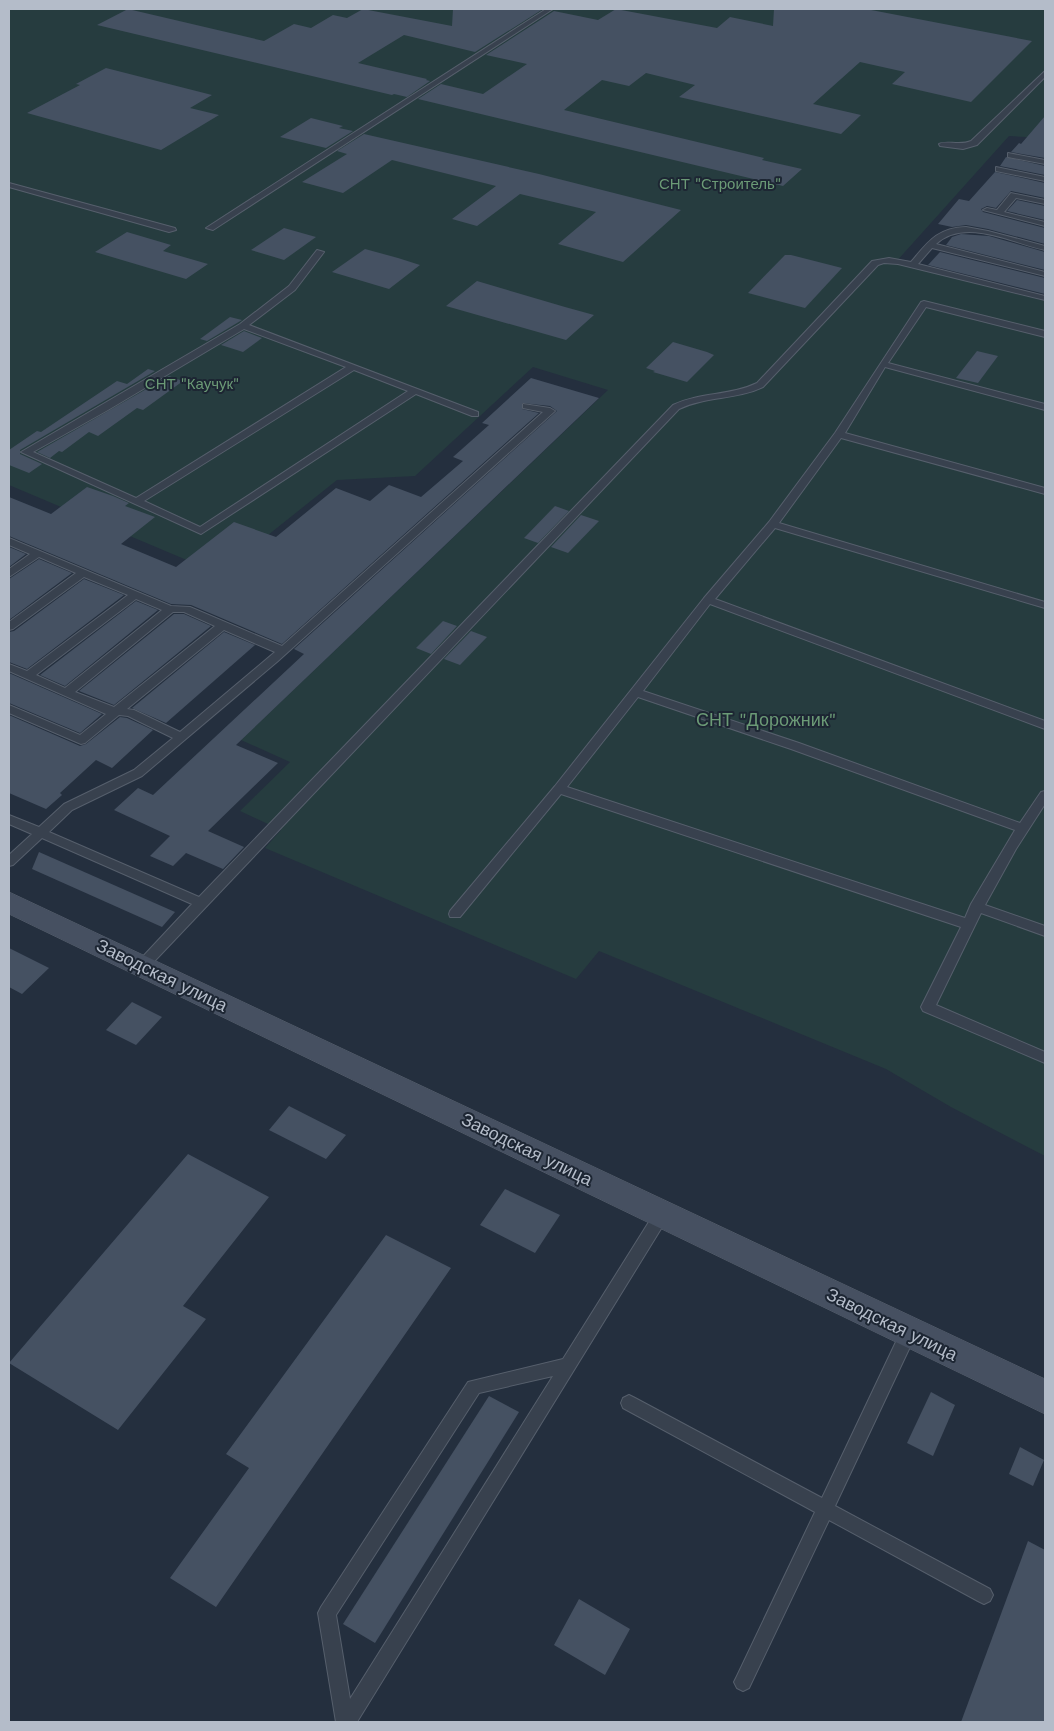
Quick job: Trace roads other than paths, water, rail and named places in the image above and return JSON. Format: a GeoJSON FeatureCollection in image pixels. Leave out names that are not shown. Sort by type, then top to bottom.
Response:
{"type":"FeatureCollection","features":[{"type":"Feature","properties":{"kind":"main road","name":"Заводская улица"},"geometry":{"type":"LineString","coordinates":[[9,902],[1045,1397]]}},
{"type":"Feature","properties":{"kind":"lane"},"geometry":{"type":"LineString","coordinates":[[210,228],[550,9]]}},
{"type":"Feature","properties":{"kind":"lane"},"geometry":{"type":"LineString","coordinates":[[943,144],[963,148],[974,143],[1045,72]]}},
{"type":"Feature","properties":{"kind":"lane"},"geometry":{"type":"LineString","coordinates":[[1011,155],[1045,162]]}},
{"type":"Feature","properties":{"kind":"lane"},"geometry":{"type":"LineString","coordinates":[[999,169],[1045,179]]}},
{"type":"Feature","properties":{"kind":"lane"},"geometry":{"type":"LineString","coordinates":[[9,185],[172,230]]}},
{"type":"Feature","properties":{"kind":"lane"},"geometry":{"type":"LineString","coordinates":[[999,213],[1014,194],[1045,202]]}},
{"type":"Feature","properties":{"kind":"lane"},"geometry":{"type":"LineString","coordinates":[[987,210],[1045,224]]}},
{"type":"Feature","properties":{"kind":"lane"},"geometry":{"type":"LineString","coordinates":[[913,265],[930,245],[946,233],[956,230],[971,230],[1045,248]]}},
{"type":"Feature","properties":{"kind":"lane"},"geometry":{"type":"LineString","coordinates":[[930,245],[1045,274]]}},
{"type":"Feature","properties":{"kind":"lane"},"geometry":{"type":"LineString","coordinates":[[320,252],[292,288],[243,326],[105,408],[26,452],[200,531],[415,390]]}},
{"type":"Feature","properties":{"kind":"lane"},"geometry":{"type":"LineString","coordinates":[[142,965],[676,407],[689,400],[739,395],[760,385],[876,263],[881,260],[913,265],[1045,298]]}},
{"type":"Feature","properties":{"kind":"lane"},"geometry":{"type":"LineString","coordinates":[[455,914],[559,789],[708,600],[773,524],[839,434],[924,304],[1045,334]]}},
{"type":"Feature","properties":{"kind":"lane"},"geometry":{"type":"LineString","coordinates":[[243,326],[474,414]]}},
{"type":"Feature","properties":{"kind":"lane"},"geometry":{"type":"LineString","coordinates":[[883,364],[1045,407]]}},
{"type":"Feature","properties":{"kind":"lane"},"geometry":{"type":"LineString","coordinates":[[136,502],[353,367]]}},
{"type":"Feature","properties":{"kind":"lane"},"geometry":{"type":"LineString","coordinates":[[9,862],[68,807],[138,773],[283,651],[550,411],[526,406]]}},
{"type":"Feature","properties":{"kind":"lane"},"geometry":{"type":"LineString","coordinates":[[839,434],[1045,491]]}},
{"type":"Feature","properties":{"kind":"lane"},"geometry":{"type":"LineString","coordinates":[[773,524],[1045,605]]}},
{"type":"Feature","properties":{"kind":"lane"},"geometry":{"type":"LineString","coordinates":[[9,541],[170,608],[186,609],[283,651]]}},
{"type":"Feature","properties":{"kind":"lane"},"geometry":{"type":"LineString","coordinates":[[9,574],[38,553]]}},
{"type":"Feature","properties":{"kind":"lane"},"geometry":{"type":"LineString","coordinates":[[9,627],[84,572]]}},
{"type":"Feature","properties":{"kind":"lane"},"geometry":{"type":"LineString","coordinates":[[28,675],[136,594]]}},
{"type":"Feature","properties":{"kind":"lane"},"geometry":{"type":"LineString","coordinates":[[708,600],[1045,725]]}},
{"type":"Feature","properties":{"kind":"lane"},"geometry":{"type":"LineString","coordinates":[[66,693],[170,608]]}},
{"type":"Feature","properties":{"kind":"lane"},"geometry":{"type":"LineString","coordinates":[[9,709],[81,740],[223,625]]}},
{"type":"Feature","properties":{"kind":"lane"},"geometry":{"type":"LineString","coordinates":[[9,667],[106,710],[130,713],[181,737]]}},
{"type":"Feature","properties":{"kind":"lane"},"geometry":{"type":"LineString","coordinates":[[635,692],[795,746],[1022,828]]}},
{"type":"Feature","properties":{"kind":"lane"},"geometry":{"type":"LineString","coordinates":[[559,789],[968,924]]}},
{"type":"Feature","properties":{"kind":"lane"},"geometry":{"type":"LineString","coordinates":[[1045,795],[1022,828],[976,908],[928,1007],[1045,1058]]}},
{"type":"Feature","properties":{"kind":"lane"},"geometry":{"type":"LineString","coordinates":[[9,819],[201,903]]}},
{"type":"Feature","properties":{"kind":"lane"},"geometry":{"type":"LineString","coordinates":[[976,908],[1045,931]]}},
{"type":"Feature","properties":{"kind":"lane"},"geometry":{"type":"LineString","coordinates":[[346,1722],[662,1214]]}},
{"type":"Feature","properties":{"kind":"lane"},"geometry":{"type":"LineString","coordinates":[[743,1682],[909,1332]]}},
{"type":"Feature","properties":{"kind":"lane"},"geometry":{"type":"LineString","coordinates":[[346,1722],[327,1613],[474,1387],[568,1365]]}},
{"type":"Feature","properties":{"kind":"lane"},"geometry":{"type":"LineString","coordinates":[[629,1403],[984,1594]]}},
{"type":"Feature","properties":{"kind":"park label","name":"СНТ \"Строитель\""},"geometry":{"type":"Point","coordinates":[720,184]}},
{"type":"Feature","properties":{"kind":"park label","name":"СНТ \"Каучук\""},"geometry":{"type":"Point","coordinates":[192,384]}},
{"type":"Feature","properties":{"kind":"park label","name":"СНТ \"Дорожник\""},"geometry":{"type":"Point","coordinates":[766,719]}}]}
